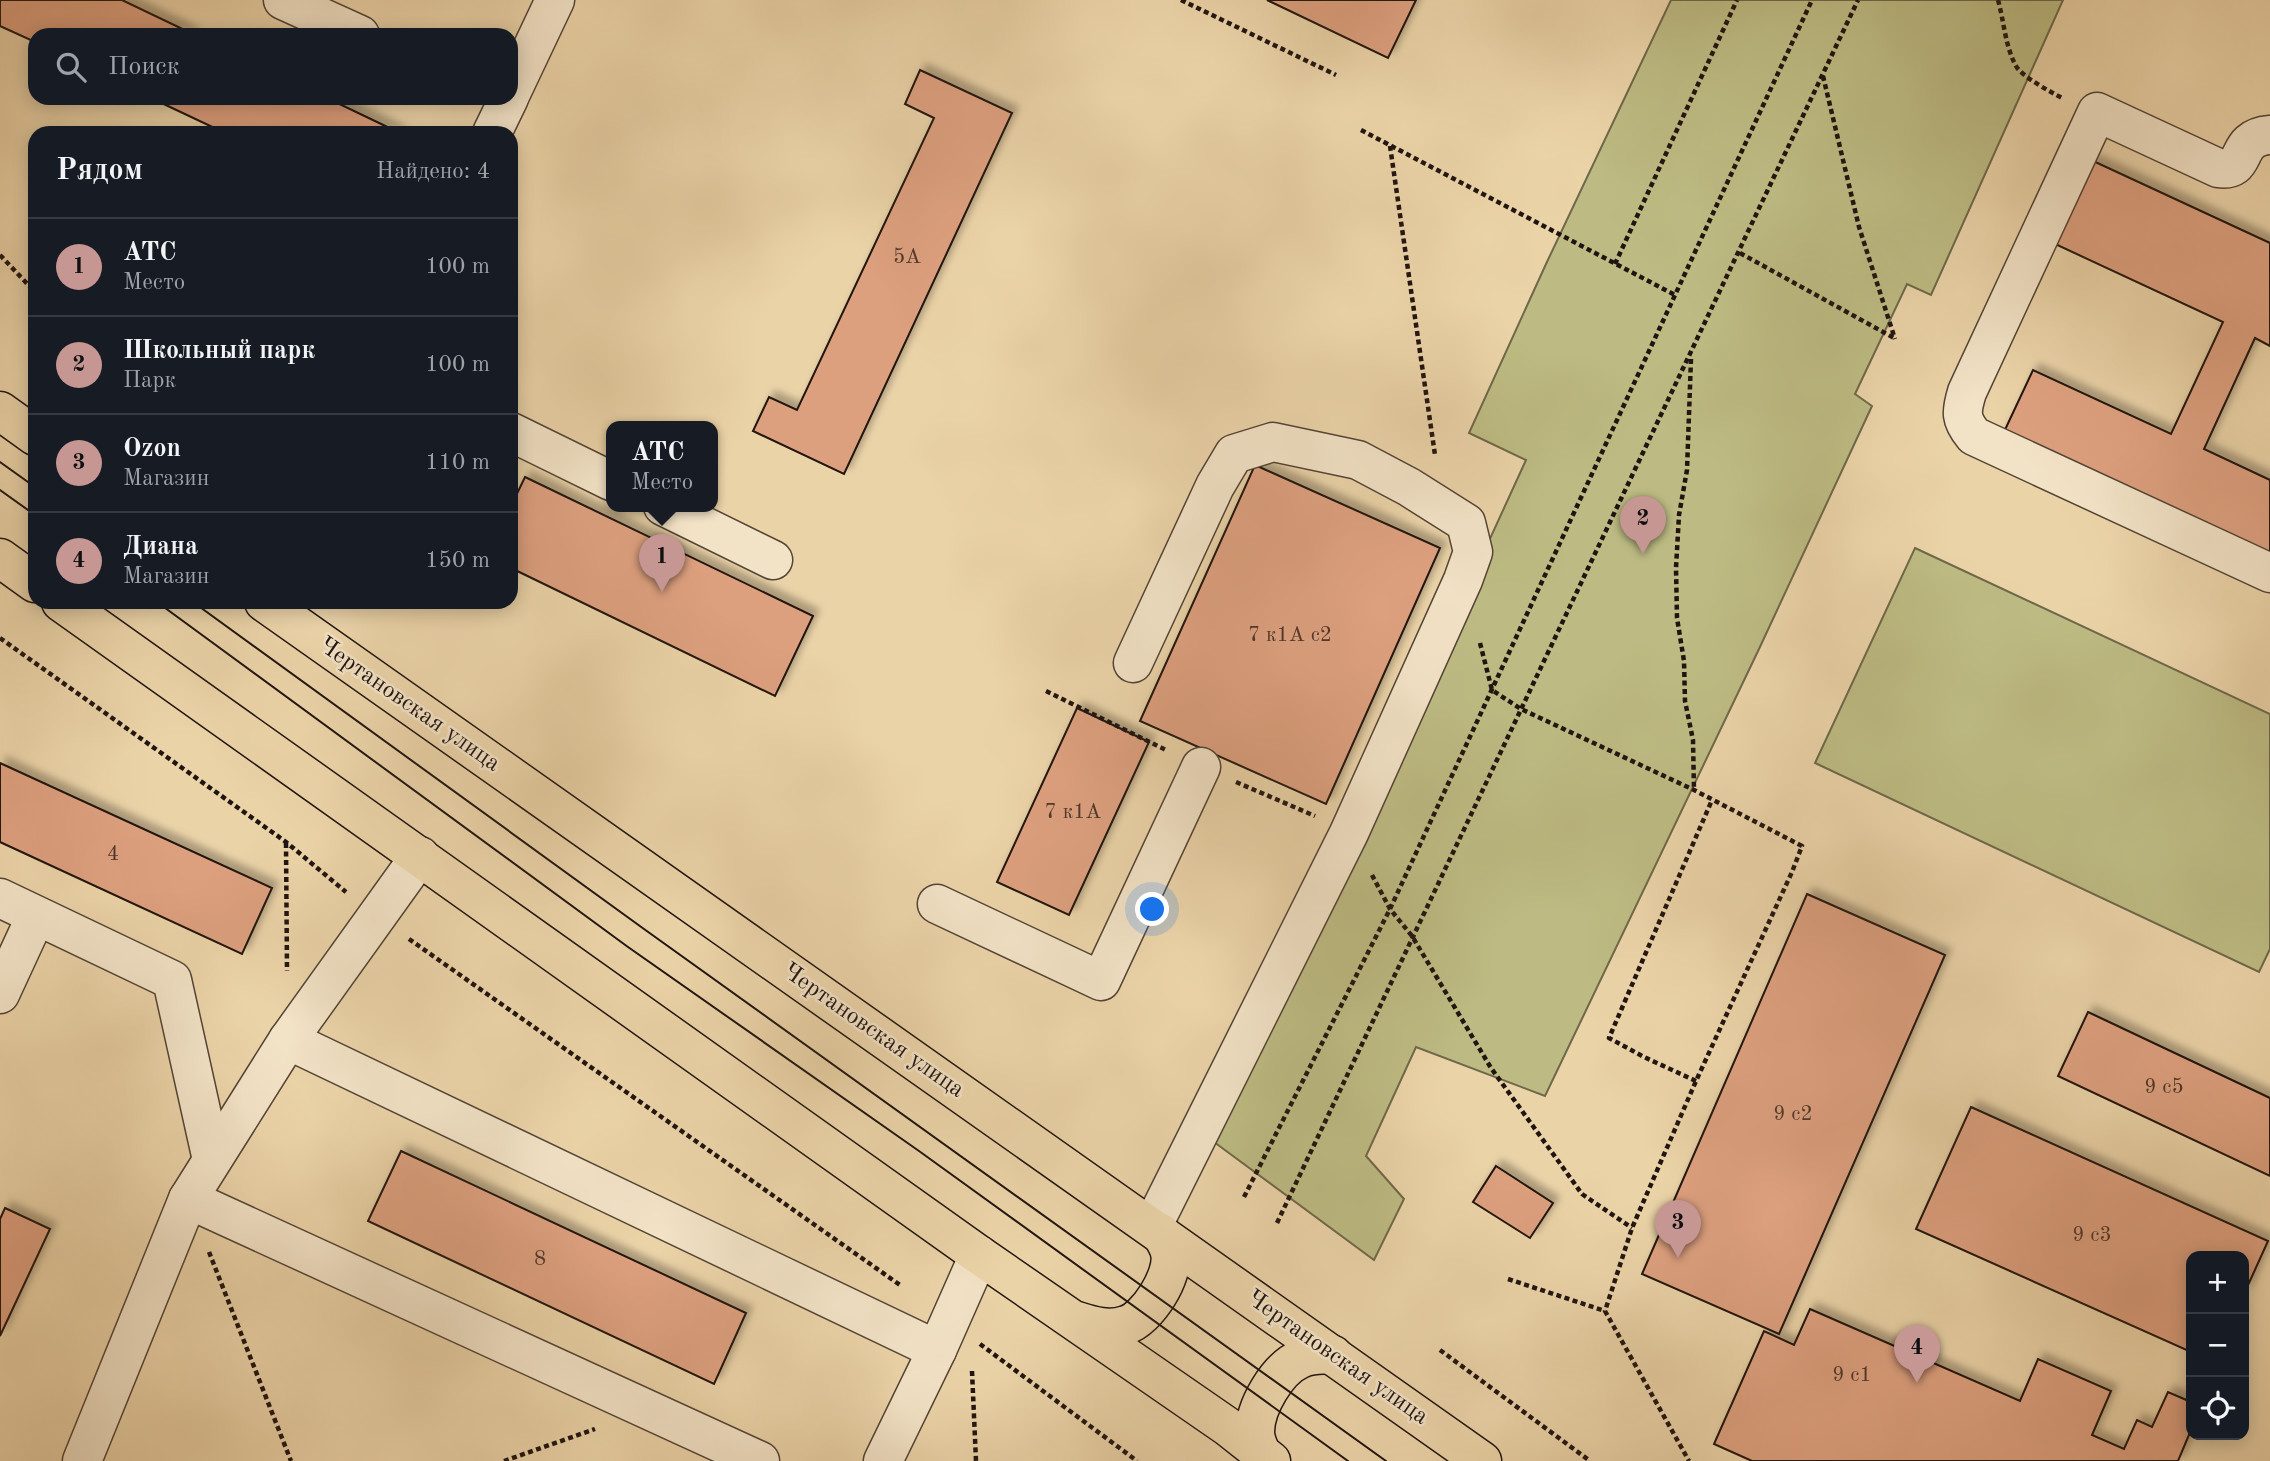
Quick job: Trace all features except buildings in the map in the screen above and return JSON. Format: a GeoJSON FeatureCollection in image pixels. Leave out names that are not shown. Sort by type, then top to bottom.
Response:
{"type":"FeatureCollection","features":[{"type":"Feature","properties":{"kind":"main road"},"geometry":{"type":"LineString","coordinates":[[0,411],[28,431]]}},
{"type":"Feature","properties":{"kind":"main road"},"geometry":{"type":"LineString","coordinates":[[0,558],[28,578]]}},
{"type":"Feature","properties":{"kind":"main road"},"geometry":{"type":"LineString","coordinates":[[71,609],[1266,1457]]}},
{"type":"Feature","properties":{"kind":"main road","name":"Чертановская улица"},"geometry":{"type":"LineString","coordinates":[[276,609],[1482,1461]]}},
{"type":"Feature","properties":{"kind":"main road"},"geometry":{"type":"LineString","coordinates":[[1072,1320],[1103,1328],[1127,1325],[1145,1314],[1168,1275],[1171,1254],[1156,1230]]}},
{"type":"Feature","properties":{"kind":"main road"},"geometry":{"type":"LineString","coordinates":[[1266,1457],[1254,1434],[1256,1416],[1263,1399],[1287,1367],[1299,1359],[1316,1354],[1333,1355]]}},
{"type":"Feature","properties":{"kind":"lane"},"geometry":{"type":"LineString","coordinates":[[283,0],[345,28]]}},
{"type":"Feature","properties":{"kind":"lane"},"geometry":{"type":"LineString","coordinates":[[518,76],[555,0]]}},
{"type":"Feature","properties":{"kind":"lane"},"geometry":{"type":"LineString","coordinates":[[2270,135],[2258,136],[2248,142],[2240,159],[2228,170],[2218,168],[2097,112],[1967,392],[1961,411],[1966,426],[1974,436],[2270,573]]}},
{"type":"Feature","properties":{"kind":"lane"},"geometry":{"type":"LineString","coordinates":[[518,435],[606,479]]}},
{"type":"Feature","properties":{"kind":"lane"},"geometry":{"type":"LineString","coordinates":[[1133,663],[1215,486],[1234,454],[1273,442],[1358,460],[1409,486],[1466,523],[1473,552],[1463,580],[1349,833],[1156,1230]]}},
{"type":"Feature","properties":{"kind":"lane"},"geometry":{"type":"LineString","coordinates":[[675,512],[773,560]]}},
{"type":"Feature","properties":{"kind":"lane"},"geometry":{"type":"LineString","coordinates":[[937,904],[1101,981],[1201,767]]}},
{"type":"Feature","properties":{"kind":"lane"},"geometry":{"type":"LineString","coordinates":[[82,1461],[188,1199],[288,1040],[421,856]]}},
{"type":"Feature","properties":{"kind":"lane"},"geometry":{"type":"LineString","coordinates":[[0,898],[172,980],[212,1160]]}},
{"type":"Feature","properties":{"kind":"lane"},"geometry":{"type":"LineString","coordinates":[[0,993],[36,916]]}},
{"type":"Feature","properties":{"kind":"lane"},"geometry":{"type":"LineString","coordinates":[[288,1040],[953,1336]]}},
{"type":"Feature","properties":{"kind":"lane"},"geometry":{"type":"LineString","coordinates":[[188,1199],[647,1411],[696,1449],[760,1461]]}},
{"type":"Feature","properties":{"kind":"lane"},"geometry":{"type":"LineString","coordinates":[[883,1461],[953,1336],[979,1255]]}},
{"type":"Feature","properties":{"kind":"path"},"geometry":{"type":"LineString","coordinates":[[1181,0],[1336,75]]}},
{"type":"Feature","properties":{"kind":"path"},"geometry":{"type":"LineString","coordinates":[[1615,264],[1737,0]]}},
{"type":"Feature","properties":{"kind":"path"},"geometry":{"type":"LineString","coordinates":[[1244,1196],[1390,909],[1812,0]]}},
{"type":"Feature","properties":{"kind":"path"},"geometry":{"type":"LineString","coordinates":[[1277,1223],[1858,0]]}},
{"type":"Feature","properties":{"kind":"path"},"geometry":{"type":"LineString","coordinates":[[1998,0],[2017,68],[2057,95],[2097,112]]}},
{"type":"Feature","properties":{"kind":"path"},"geometry":{"type":"LineString","coordinates":[[1740,253],[1895,338],[1859,227],[1823,75]]}},
{"type":"Feature","properties":{"kind":"path"},"geometry":{"type":"LineString","coordinates":[[1362,130],[1675,295]]}},
{"type":"Feature","properties":{"kind":"path"},"geometry":{"type":"LineString","coordinates":[[1390,146],[1442,508]]}},
{"type":"Feature","properties":{"kind":"path"},"geometry":{"type":"LineString","coordinates":[[0,255],[28,285]]}},
{"type":"Feature","properties":{"kind":"path"},"geometry":{"type":"LineString","coordinates":[[1691,354],[1687,470],[1679,515],[1676,568],[1677,618],[1684,660],[1685,701],[1693,740],[1694,790]]}},
{"type":"Feature","properties":{"kind":"path"},"geometry":{"type":"LineString","coordinates":[[0,638],[286,842],[376,916],[953,1336],[1137,1461]]}},
{"type":"Feature","properties":{"kind":"path"},"geometry":{"type":"LineString","coordinates":[[1479,641],[1492,690],[1521,709],[1694,790],[1802,846],[1632,1228],[1605,1311]]}},
{"type":"Feature","properties":{"kind":"path"},"geometry":{"type":"LineString","coordinates":[[1046,691],[1201,767]]}},
{"type":"Feature","properties":{"kind":"path"},"geometry":{"type":"LineString","coordinates":[[1696,1081],[1609,1038],[1712,800]]}},
{"type":"Feature","properties":{"kind":"path"},"geometry":{"type":"LineString","coordinates":[[1349,833],[1390,909],[1412,936],[1491,1068],[1582,1195],[1632,1228]]}},
{"type":"Feature","properties":{"kind":"path"},"geometry":{"type":"LineString","coordinates":[[286,842],[287,974]]}},
{"type":"Feature","properties":{"kind":"path"},"geometry":{"type":"LineString","coordinates":[[188,1199],[291,1461]]}},
{"type":"Feature","properties":{"kind":"path"},"geometry":{"type":"LineString","coordinates":[[1508,1279],[1605,1311],[1689,1461]]}},
{"type":"Feature","properties":{"kind":"path"},"geometry":{"type":"LineString","coordinates":[[953,1336],[976,1461]]}},
{"type":"Feature","properties":{"kind":"path"},"geometry":{"type":"LineString","coordinates":[[1440,1350],[1590,1461]]}},
{"type":"Feature","properties":{"kind":"path"},"geometry":{"type":"LineString","coordinates":[[504,1461],[647,1411]]}},
{"type":"Feature","properties":{"kind":"shaded area"},"geometry":{"type":"Polygon","coordinates":[[[1671,0],[2063,0],[1931,295],[1907,284],[1855,394],[1872,406],[1545,1096],[1416,1047],[1366,1156],[1404,1199],[1374,1260],[1214,1142],[1526,460],[1469,433],[1671,0]]]}},
{"type":"Feature","properties":{"kind":"shaded area"},"geometry":{"type":"Polygon","coordinates":[[[1915,548],[2270,714],[2270,949],[2259,972],[1815,763],[1915,548]]]}},
{"type":"Feature","properties":{"kind":"tram line"},"geometry":{"type":"LineString","coordinates":[[0,462],[28,482]]}},
{"type":"Feature","properties":{"kind":"tram line"},"geometry":{"type":"LineString","coordinates":[[0,490],[28,510]]}},
{"type":"Feature","properties":{"kind":"tram line"},"geometry":{"type":"LineString","coordinates":[[167,609],[628,947],[919,1151],[1348,1461]]}},
{"type":"Feature","properties":{"kind":"tram line"},"geometry":{"type":"LineString","coordinates":[[203,609],[1386,1461]]}},
{"type":"Feature","properties":{"kind":"place","name":"Школьный парк"},"geometry":{"type":"Point","coordinates":[1643,554]}},
{"type":"Feature","properties":{"kind":"place","name":"АТС"},"geometry":{"type":"Point","coordinates":[662,592]}},
{"type":"Feature","properties":{"kind":"place","name":"Ozon"},"geometry":{"type":"Point","coordinates":[1678,1258]}},
{"type":"Feature","properties":{"kind":"place","name":"Диана"},"geometry":{"type":"Point","coordinates":[1917,1383]}}]}
